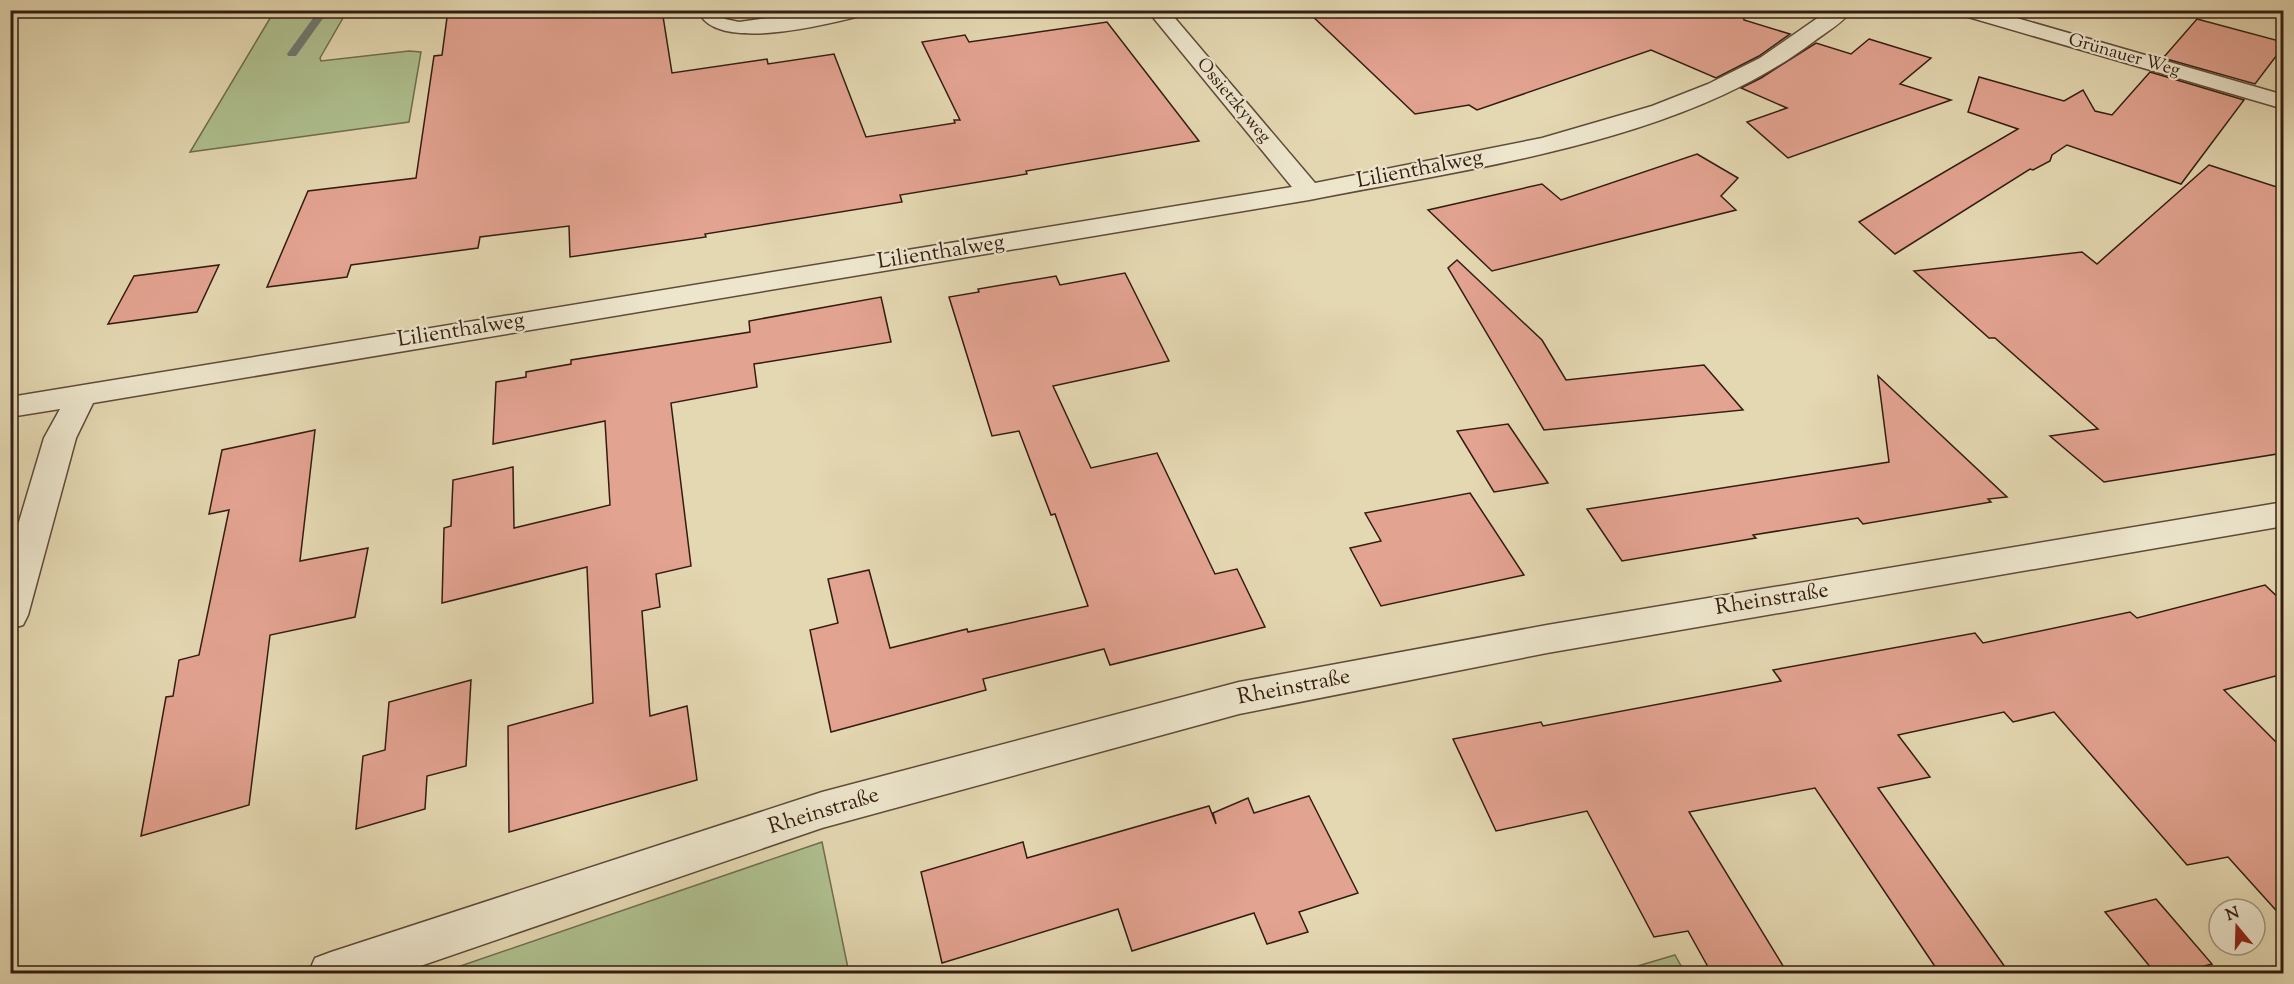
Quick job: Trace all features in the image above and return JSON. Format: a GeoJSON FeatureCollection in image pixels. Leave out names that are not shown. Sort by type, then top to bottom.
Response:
{"type":"FeatureCollection","features":[{"type":"Feature","properties":{"kind":"street"},"geometry":{"type":"LineString","coordinates":[[708,10],[709,15],[718,24],[739,29],[861,10]]}},
{"type":"Feature","properties":{"kind":"street","name":"Ossietzkyweg"},"geometry":{"type":"LineString","coordinates":[[1157,10],[1309,192]]}},
{"type":"Feature","properties":{"kind":"street","name":"Lilienthalweg"},"geometry":{"type":"LineString","coordinates":[[10,407],[83,393],[1309,192],[1463,163],[1580,134],[1674,105],[1769,62],[1842,10]]}},
{"type":"Feature","properties":{"kind":"street","name":"Grünauer Weg"},"geometry":{"type":"LineString","coordinates":[[1965,10],[2283,102]]}},
{"type":"Feature","properties":{"kind":"street"},"geometry":{"type":"LineString","coordinates":[[10,615],[60,438],[83,393]]}},
{"type":"Feature","properties":{"kind":"street","name":"Rheinstraße"},"geometry":{"type":"LineString","coordinates":[[331,974],[822,810],[1239,698],[1547,639],[2283,514]]}},
{"type":"Feature","properties":{"kind":"green space"},"geometry":{"type":"Polygon","coordinates":[[[275,10],[347,11],[320,58],[321,61],[409,51],[421,52],[409,122],[190,152],[275,10]]]}},
{"type":"Feature","properties":{"kind":"green space"},"geometry":{"type":"Polygon","coordinates":[[[822,842],[849,973],[440,973],[822,842]]]}},
{"type":"Feature","properties":{"kind":"green space"},"geometry":{"type":"Polygon","coordinates":[[[1675,955],[1685,973],[1614,973],[1675,955]]]}},
{"type":"Feature","properties":{"kind":"building"},"geometry":{"type":"Polygon","coordinates":[[[448,10],[662,10],[672,73],[767,59],[768,64],[834,54],[866,137],[955,123],[954,120],[960,120],[922,42],[965,35],[969,42],[1107,22],[1199,141],[1026,171],[1027,174],[900,195],[902,202],[705,234],[706,237],[570,257],[569,226],[480,237],[478,248],[351,265],[347,277],[267,287],[308,191],[416,178],[434,56],[442,55],[448,10]]]}},
{"type":"Feature","properties":{"kind":"building"},"geometry":{"type":"Polygon","coordinates":[[[1306,10],[1743,10],[1744,20],[1790,34],[1759,56],[1716,78],[1651,50],[1477,110],[1469,105],[1415,114],[1306,10]]]}},
{"type":"Feature","properties":{"kind":"building"},"geometry":{"type":"Polygon","coordinates":[[[2197,19],[2283,42],[2283,47],[2255,84],[2163,58],[2197,19]]]}},
{"type":"Feature","properties":{"kind":"building"},"geometry":{"type":"Polygon","coordinates":[[[1869,39],[1931,58],[1900,84],[1951,100],[1788,158],[1747,122],[1787,108],[1741,88],[1816,43],[1851,54],[1869,39]]]}},
{"type":"Feature","properties":{"kind":"building"},"geometry":{"type":"Polygon","coordinates":[[[2150,72],[2244,100],[2181,184],[2067,145],[2052,155],[2050,161],[2033,170],[2030,169],[1895,254],[1859,222],[2018,129],[1968,112],[1979,77],[2064,101],[2083,90],[2095,111],[2112,115],[2150,72]]]}},
{"type":"Feature","properties":{"kind":"building"},"geometry":{"type":"Polygon","coordinates":[[[1697,154],[1738,178],[1721,196],[1736,210],[1492,271],[1428,210],[1542,184],[1561,200],[1697,154]]]}},
{"type":"Feature","properties":{"kind":"building"},"geometry":{"type":"Polygon","coordinates":[[[2209,165],[2283,189],[2283,453],[2104,482],[2050,436],[2098,429],[1995,338],[1989,338],[1914,271],[2082,252],[2097,264],[2209,165]]]}},
{"type":"Feature","properties":{"kind":"building"},"geometry":{"type":"Polygon","coordinates":[[[1457,260],[1542,340],[1566,380],[1704,365],[1743,410],[1544,430],[1448,268],[1457,260]]]}},
{"type":"Feature","properties":{"kind":"building"},"geometry":{"type":"Polygon","coordinates":[[[219,265],[197,312],[108,324],[134,276],[219,265]]]}},
{"type":"Feature","properties":{"kind":"building"},"geometry":{"type":"Polygon","coordinates":[[[1125,273],[1169,361],[1053,386],[1091,468],[1157,453],[1215,574],[1237,569],[1265,627],[1110,665],[1104,649],[983,679],[986,690],[831,732],[810,630],[838,623],[828,579],[869,570],[890,648],[967,629],[968,632],[1088,606],[1055,514],[1051,515],[1019,431],[992,436],[949,297],[979,292],[978,289],[1056,276],[1060,285],[1125,273]]]}},
{"type":"Feature","properties":{"kind":"building"},"geometry":{"type":"Polygon","coordinates":[[[881,297],[891,342],[754,364],[757,387],[671,403],[691,566],[656,574],[660,607],[642,611],[650,716],[687,706],[697,780],[509,832],[508,726],[593,703],[587,567],[442,603],[444,528],[451,526],[453,480],[513,467],[514,528],[610,505],[605,421],[493,444],[496,382],[526,377],[526,372],[571,364],[571,360],[750,332],[749,321],[881,297]]]}},
{"type":"Feature","properties":{"kind":"building"},"geometry":{"type":"Polygon","coordinates":[[[1878,376],[2007,497],[1988,499],[1991,502],[1863,524],[1858,518],[1753,535],[1756,538],[1622,561],[1587,509],[1889,462],[1878,376]]]}},
{"type":"Feature","properties":{"kind":"building"},"geometry":{"type":"Polygon","coordinates":[[[1508,424],[1548,483],[1494,492],[1457,431],[1508,424]]]}},
{"type":"Feature","properties":{"kind":"building"},"geometry":{"type":"Polygon","coordinates":[[[315,430],[300,561],[368,548],[355,617],[270,635],[249,805],[141,836],[166,697],[173,696],[179,660],[199,655],[229,510],[209,514],[222,450],[315,430]]]}},
{"type":"Feature","properties":{"kind":"building"},"geometry":{"type":"Polygon","coordinates":[[[1470,493],[1524,575],[1381,606],[1350,548],[1381,541],[1365,513],[1470,493]]]}},
{"type":"Feature","properties":{"kind":"building"},"geometry":{"type":"Polygon","coordinates":[[[2265,585],[2283,602],[2283,674],[2224,690],[2283,749],[2283,918],[2267,900],[2267,897],[2264,897],[2228,857],[2187,865],[2054,712],[2013,722],[2004,712],[1898,735],[1930,777],[1878,788],[2010,974],[1940,974],[1815,788],[1689,812],[1788,974],[1712,974],[1688,931],[1654,937],[1587,811],[1496,831],[1453,739],[1541,722],[1543,726],[1781,681],[1773,670],[1975,633],[1983,643],[2130,612],[2137,618],[2265,585]]]}},
{"type":"Feature","properties":{"kind":"building"},"geometry":{"type":"Polygon","coordinates":[[[471,680],[466,766],[427,776],[425,809],[356,829],[363,756],[385,750],[389,702],[471,680]]]}},
{"type":"Feature","properties":{"kind":"building"},"geometry":{"type":"Polygon","coordinates":[[[1309,796],[1358,893],[1299,912],[1308,932],[1267,944],[1254,913],[1132,951],[1118,909],[942,963],[921,872],[1023,842],[1027,858],[1209,806],[1216,824],[1213,813],[1248,798],[1254,813],[1309,796]]]}},
{"type":"Feature","properties":{"kind":"building"},"geometry":{"type":"Polygon","coordinates":[[[2156,899],[2212,964],[2176,974],[2156,974],[2105,912],[2156,899]]]}},
{"type":"Feature","properties":{"kind":"waterway"},"geometry":{"type":"LineString","coordinates":[[292,54],[324,10]]}}]}
